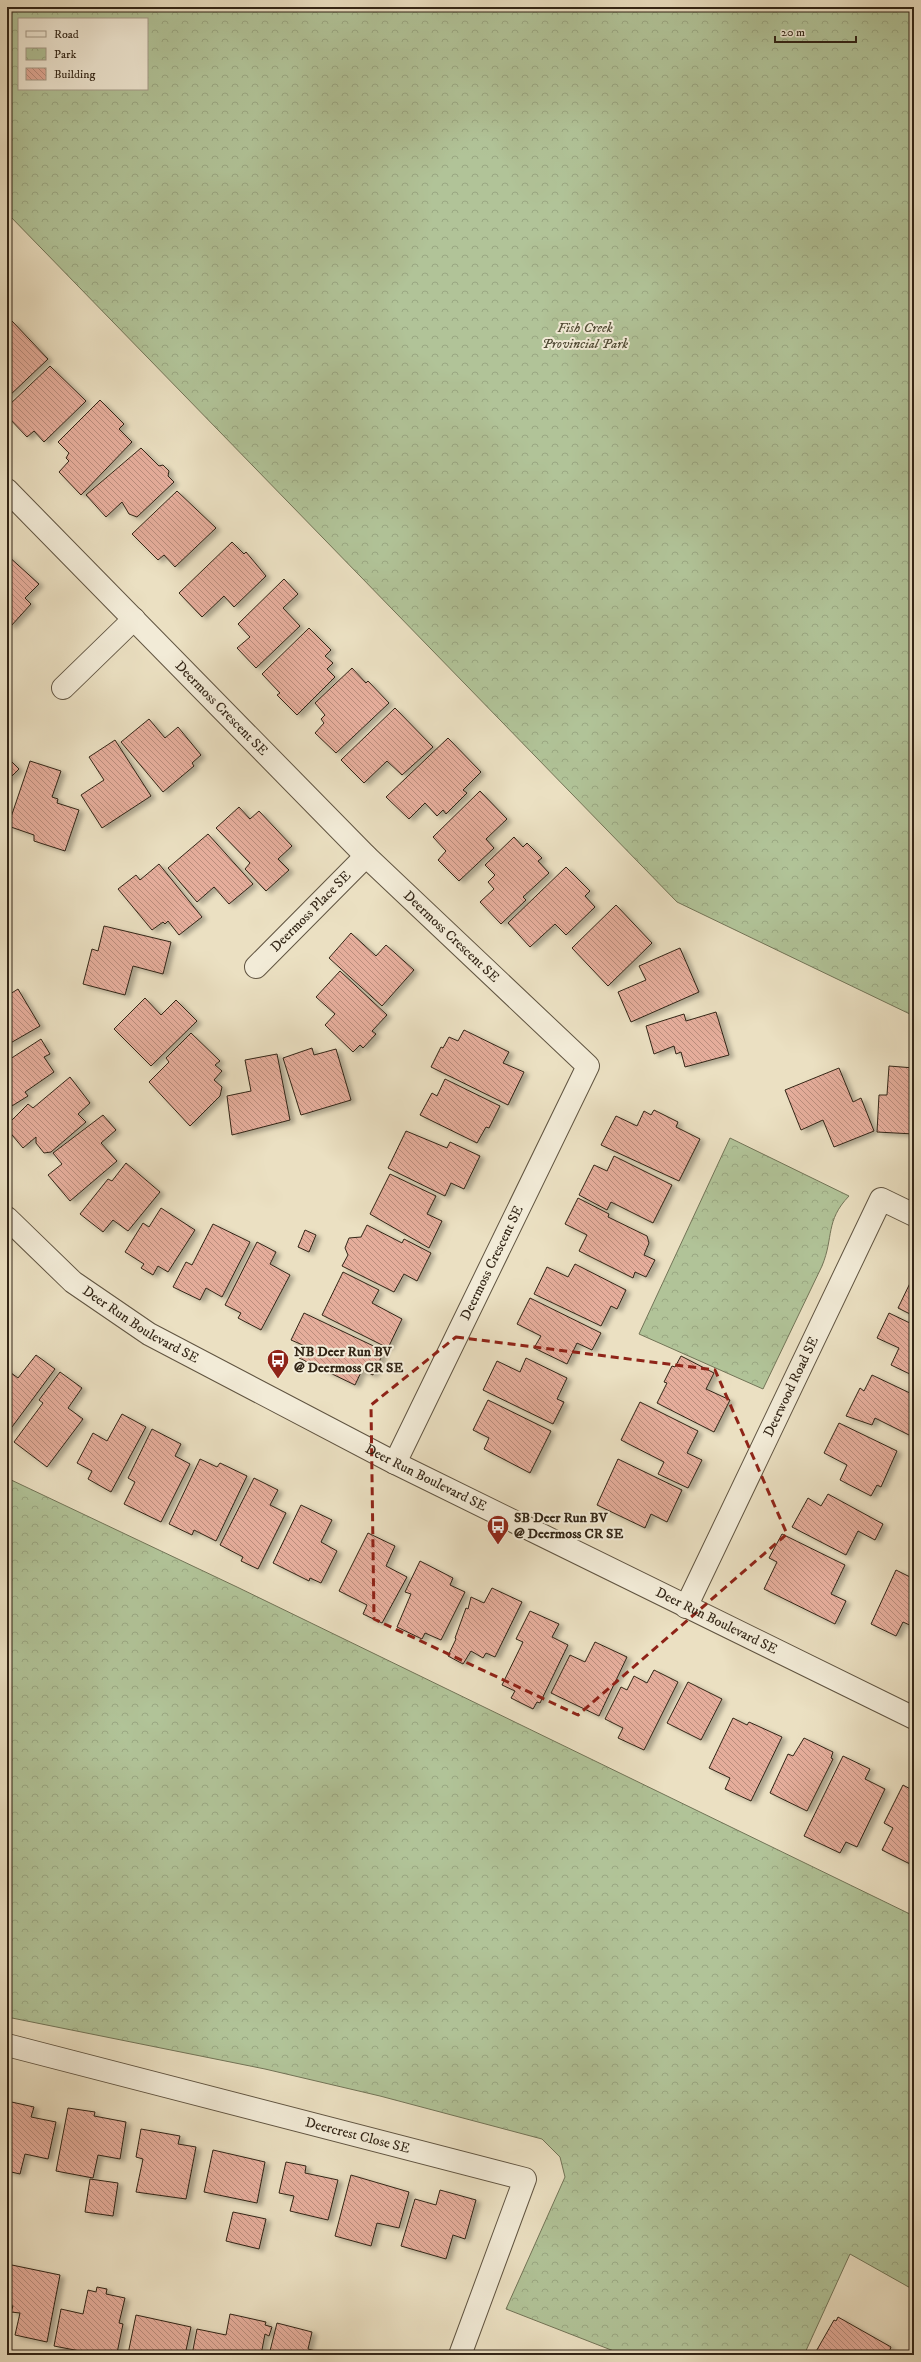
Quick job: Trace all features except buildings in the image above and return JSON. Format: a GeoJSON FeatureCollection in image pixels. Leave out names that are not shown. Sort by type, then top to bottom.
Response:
{"type":"FeatureCollection","features":[{"type":"Feature","properties":{"kind":"street","name":"Deermoss Crescent SE"},"geometry":{"type":"LineString","coordinates":[[7,490],[366,856],[588,1066],[395,1463]]}},
{"type":"Feature","properties":{"kind":"street"},"geometry":{"type":"LineString","coordinates":[[63,688],[134,619]]}},
{"type":"Feature","properties":{"kind":"street","name":"Deermoss Place SE"},"geometry":{"type":"LineString","coordinates":[[256,967],[366,856]]}},
{"type":"Feature","properties":{"kind":"street","name":"Deerwood Road SE"},"geometry":{"type":"LineString","coordinates":[[686,1607],[881,1199],[914,1215]]}},
{"type":"Feature","properties":{"kind":"street","name":"Deer Run Boulevard SE"},"geometry":{"type":"LineString","coordinates":[[7,1218],[73,1282],[149,1334],[395,1463],[914,1718]]}},
{"type":"Feature","properties":{"kind":"street","name":"Deercrest Close SE"},"geometry":{"type":"LineString","coordinates":[[7,2045],[525,2179],[460,2355]]}},
{"type":"Feature","properties":{"kind":"highlighted area"},"geometry":{"type":"Polygon","coordinates":[[[456,1337],[715,1370],[787,1534],[578,1715],[374,1619],[371,1405],[456,1337]]]}},
{"type":"Feature","properties":{"kind":"green space","name":"Fish Creek Provincial Park"},"geometry":{"type":"Polygon","coordinates":[[[7,7],[914,7],[914,1016],[677,902],[7,213],[7,7]]]}},
{"type":"Feature","properties":{"kind":"green space"},"geometry":{"type":"Polygon","coordinates":[[[730,1138],[849,1196],[836,1213],[826,1256],[822,1266],[763,1389],[639,1334],[730,1138]]]}},
{"type":"Feature","properties":{"kind":"green space"},"geometry":{"type":"Polygon","coordinates":[[[7,1478],[237,1587],[914,1916],[914,2290],[850,2254],[804,2355],[624,2355],[506,2309],[565,2177],[560,2157],[542,2139],[380,2096],[265,2069],[7,2017],[7,1478]]]}},
{"type":"Feature","properties":{"kind":"place","name":"NB Deer Run BV @ Deermoss CR SE"},"geometry":{"type":"Point","coordinates":[278,1380]}},
{"type":"Feature","properties":{"kind":"place","name":"SB Deer Run BV @ Deermoss CR SE"},"geometry":{"type":"Point","coordinates":[498,1546]}}]}
